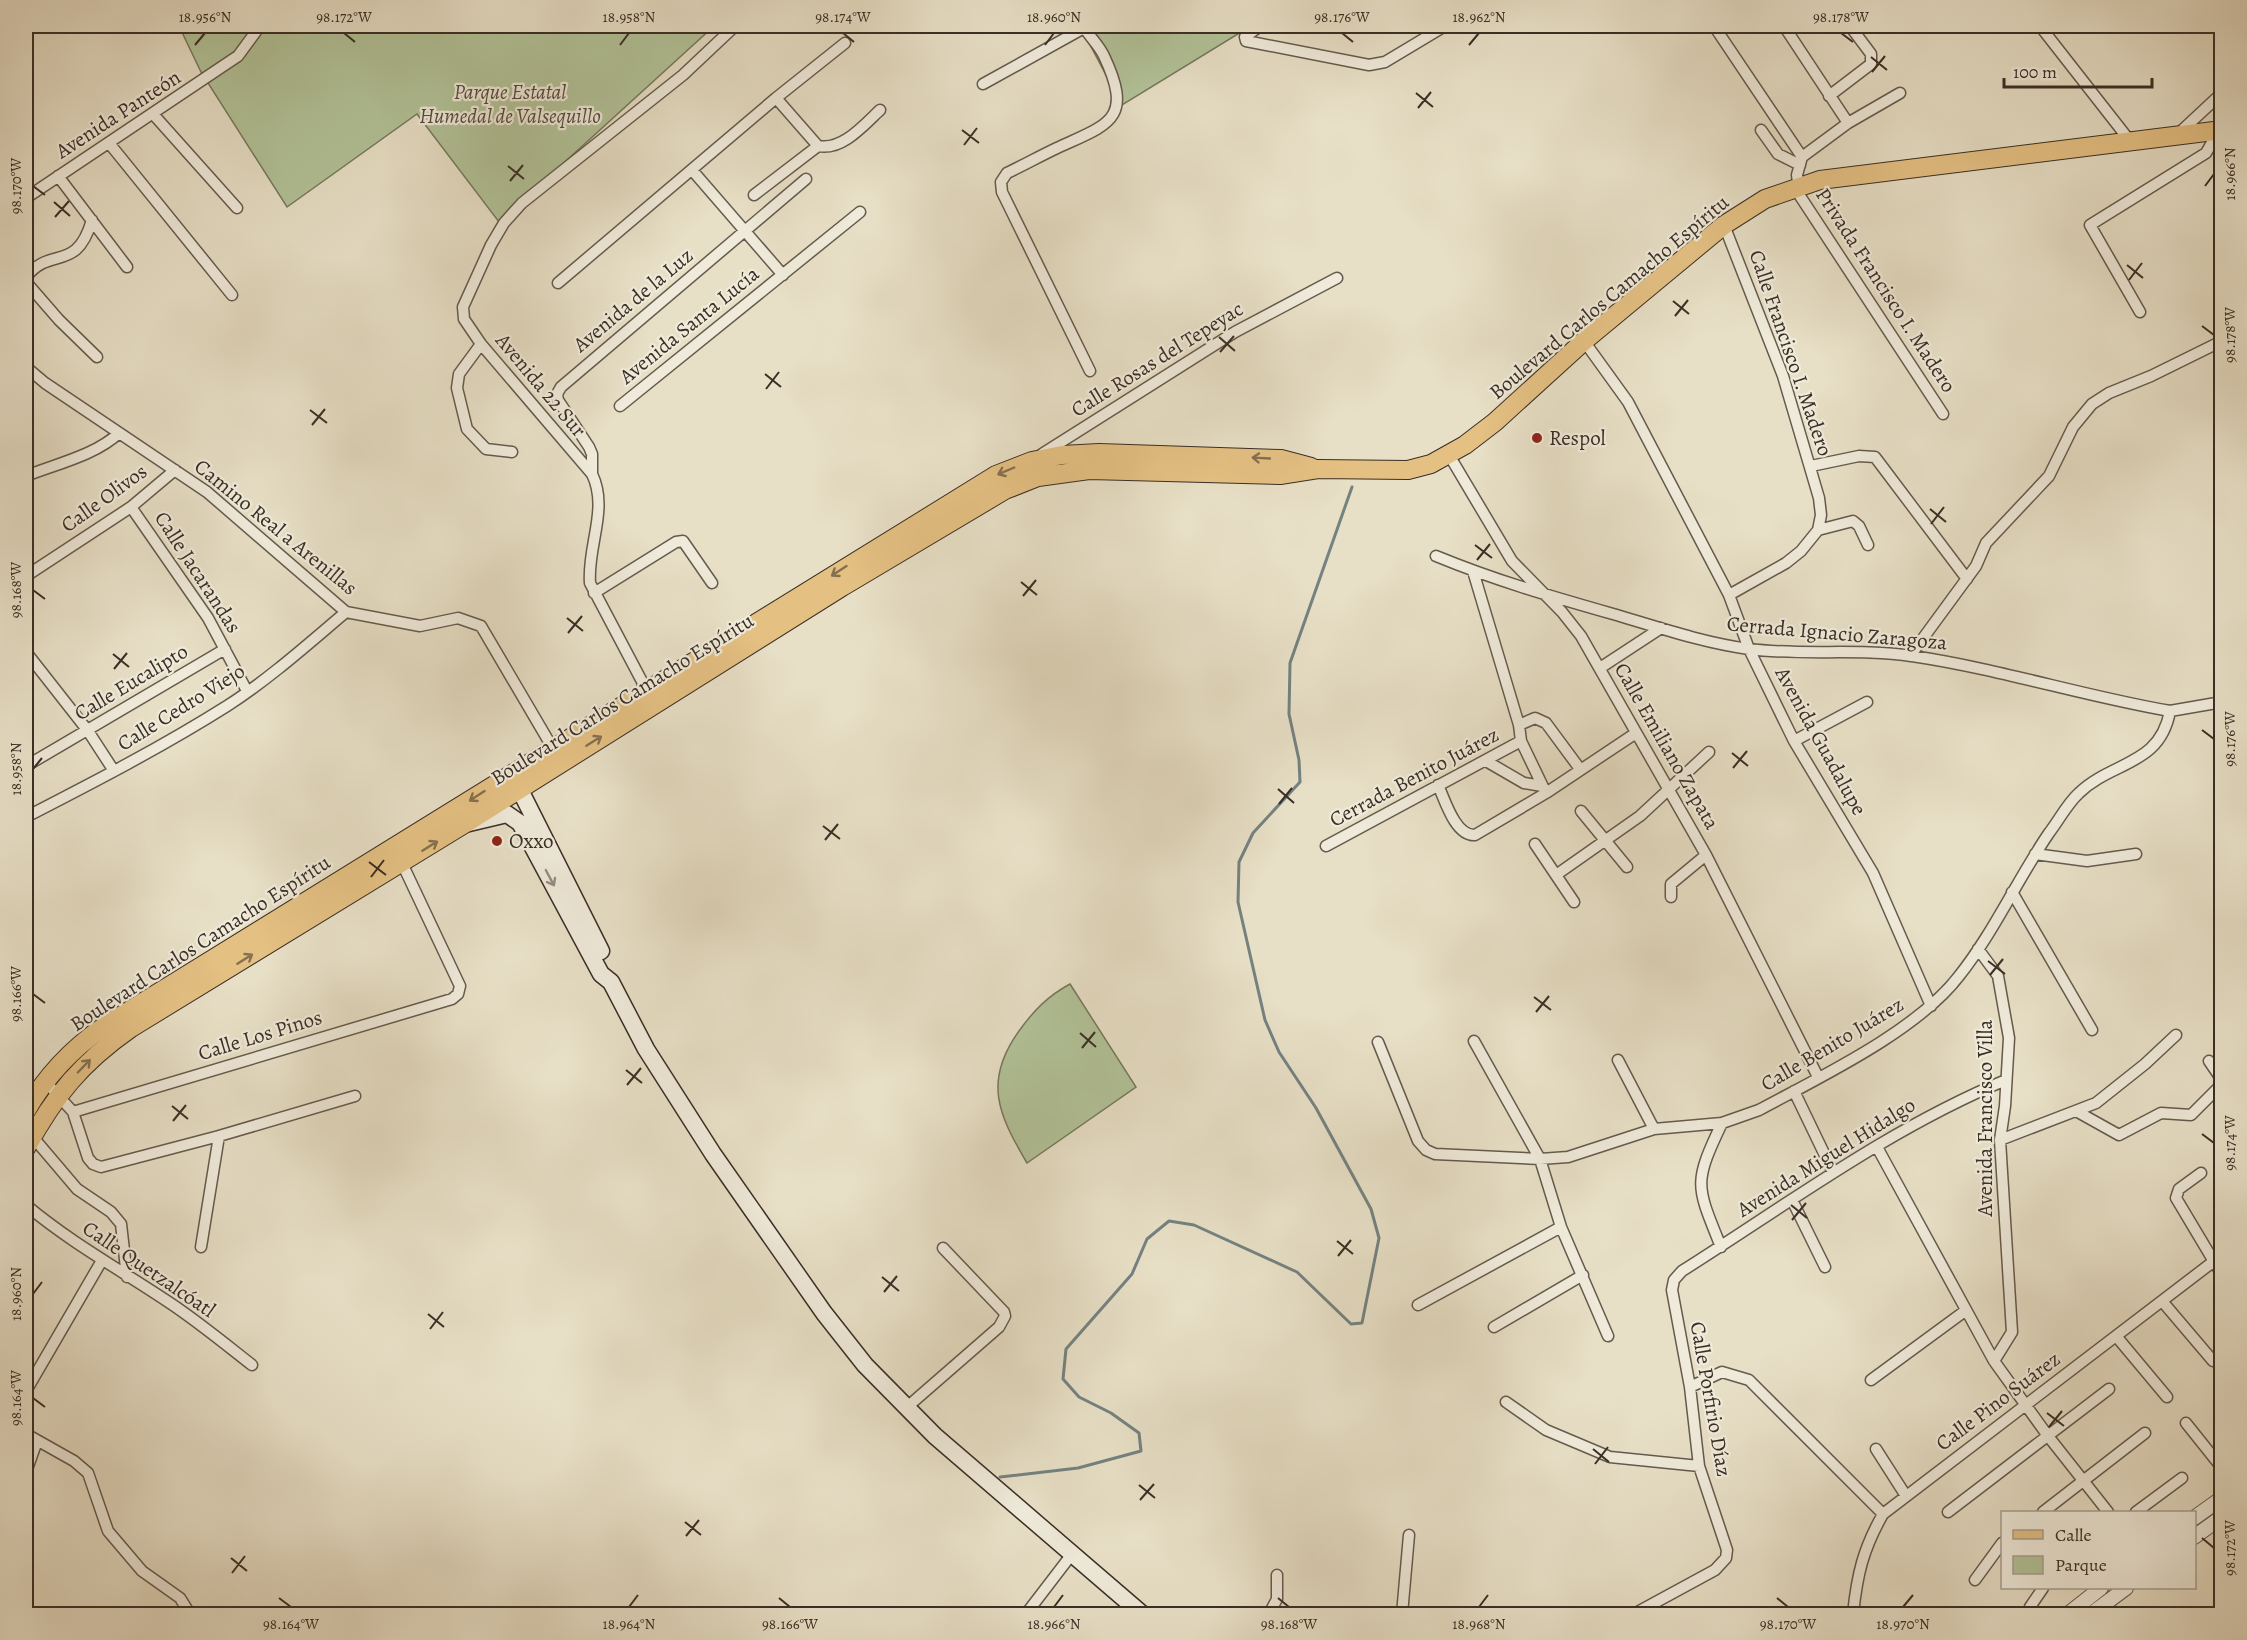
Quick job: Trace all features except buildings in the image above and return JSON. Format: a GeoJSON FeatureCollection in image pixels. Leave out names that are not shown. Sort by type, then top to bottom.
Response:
{"type":"FeatureCollection","features":[{"type":"Feature","properties":{"kind":"main road","name":"Boulevard Carlos Camacho Espíritu"},"geometry":{"type":"LineString","coordinates":[[26,1111],[52,1088],[122,1035],[397,855],[557,755],[955,518],[1020,483],[1052,475],[1089,470],[1280,475],[1318,469],[1408,470],[1431,464],[1449,455],[1496,422],[1584,341],[1724,225],[1765,200],[1797,186],[1820,180],[2220,130]]}},
{"type":"Feature","properties":{"kind":"main road","name":"Boulevard Carlos Camacho Espíritu"},"geometry":{"type":"LineString","coordinates":[[557,755],[646,690],[996,475],[1032,461],[1068,454],[1156,454],[1281,459],[1318,469]]}},
{"type":"Feature","properties":{"kind":"main road","name":"Boulevard Carlos Camacho Espíritu"},"geometry":{"type":"LineString","coordinates":[[397,855],[466,823],[516,781]]}},
{"type":"Feature","properties":{"kind":"main road"},"geometry":{"type":"LineString","coordinates":[[516,781],[610,969],[611,982],[646,1049],[713,1154],[824,1313],[866,1365],[906,1408],[1142,1614]]}},
{"type":"Feature","properties":{"kind":"main road"},"geometry":{"type":"LineString","coordinates":[[515,817],[531,809]]}},
{"type":"Feature","properties":{"kind":"main road"},"geometry":{"type":"LineString","coordinates":[[466,823],[507,814],[515,817],[601,974],[611,982]]}},
{"type":"Feature","properties":{"kind":"main road","name":"Boulevard Carlos Camacho Espíritu"},"geometry":{"type":"LineString","coordinates":[[28,1137],[52,1088]]}},
{"type":"Feature","properties":{"kind":"street","name":"Avenida Panteón"},"geometry":{"type":"LineString","coordinates":[[26,198],[201,82],[244,50],[260,26]]}},
{"type":"Feature","properties":{"kind":"street","name":"Avenida 22 Sur"},"geometry":{"type":"LineString","coordinates":[[592,474],[481,344],[464,319],[463,307],[491,245],[504,223],[522,203],[683,75],[735,26]]}},
{"type":"Feature","properties":{"kind":"street"},"geometry":{"type":"LineString","coordinates":[[1260,26],[1245,37],[1246,41],[1374,65],[1385,62],[1445,26]]}},
{"type":"Feature","properties":{"kind":"street"},"geometry":{"type":"LineString","coordinates":[[1714,26],[1801,161],[1797,186]]}},
{"type":"Feature","properties":{"kind":"street"},"geometry":{"type":"LineString","coordinates":[[1829,96],[1871,64],[1871,54],[1850,26]]}},
{"type":"Feature","properties":{"kind":"street"},"geometry":{"type":"LineString","coordinates":[[2040,26],[2130,141]]}},
{"type":"Feature","properties":{"kind":"street"},"geometry":{"type":"LineString","coordinates":[[983,84],[1083,27],[1103,54],[1114,80],[1118,98],[1115,109],[1104,126],[1007,173],[1000,182],[1002,192],[1090,371]]}},
{"type":"Feature","properties":{"kind":"street"},"geometry":{"type":"LineString","coordinates":[[1788,27],[1829,96],[1848,123]]}},
{"type":"Feature","properties":{"kind":"street"},"geometry":{"type":"LineString","coordinates":[[558,283],[776,98],[845,43]]}},
{"type":"Feature","properties":{"kind":"street"},"geometry":{"type":"LineString","coordinates":[[1801,161],[1848,123],[1900,93]]}},
{"type":"Feature","properties":{"kind":"street"},"geometry":{"type":"LineString","coordinates":[[2177,135],[2222,93]]}},
{"type":"Feature","properties":{"kind":"street"},"geometry":{"type":"LineString","coordinates":[[776,98],[818,146],[826,148],[836,145],[880,110]]}},
{"type":"Feature","properties":{"kind":"street"},"geometry":{"type":"LineString","coordinates":[[153,114],[237,208]]}},
{"type":"Feature","properties":{"kind":"street"},"geometry":{"type":"LineString","coordinates":[[1761,130],[1778,154],[1801,161]]}},
{"type":"Feature","properties":{"kind":"street"},"geometry":{"type":"LineString","coordinates":[[2140,312],[2090,225],[2206,153],[2220,130]]}},
{"type":"Feature","properties":{"kind":"street"},"geometry":{"type":"LineString","coordinates":[[109,143],[232,295]]}},
{"type":"Feature","properties":{"kind":"street"},"geometry":{"type":"LineString","coordinates":[[754,195],[818,146]]}},
{"type":"Feature","properties":{"kind":"street"},"geometry":{"type":"LineString","coordinates":[[692,170],[783,275]]}},
{"type":"Feature","properties":{"kind":"street"},"geometry":{"type":"LineString","coordinates":[[58,176],[128,267]]}},
{"type":"Feature","properties":{"kind":"street","name":"Avenida de la Luz"},"geometry":{"type":"LineString","coordinates":[[646,690],[590,583],[589,568],[600,503],[597,485],[592,474],[592,454],[558,400],[557,394],[561,387],[806,179]]}},
{"type":"Feature","properties":{"kind":"street","name":"Privada Francisco I. Madero"},"geometry":{"type":"LineString","coordinates":[[1797,186],[1806,206],[1943,414]]}},
{"type":"Feature","properties":{"kind":"street","name":"Avenida Santa Lucía"},"geometry":{"type":"LineString","coordinates":[[620,406],[860,212]]}},
{"type":"Feature","properties":{"kind":"street"},"geometry":{"type":"LineString","coordinates":[[26,277],[37,266],[74,252],[82,245],[92,220]]}},
{"type":"Feature","properties":{"kind":"street","name":"Calle Francisco I. Madero"},"geometry":{"type":"LineString","coordinates":[[1724,225],[1783,376],[1811,466],[1820,507],[1818,530]]}},
{"type":"Feature","properties":{"kind":"street","name":"Calle Rosas del Tepeyac"},"geometry":{"type":"LineString","coordinates":[[1032,461],[1235,332],[1337,278]]}},
{"type":"Feature","properties":{"kind":"street"},"geometry":{"type":"LineString","coordinates":[[26,282],[58,320],[97,357]]}},
{"type":"Feature","properties":{"kind":"street","name":"Avenida Guadalupe"},"geometry":{"type":"LineString","coordinates":[[1584,341],[1628,402],[1729,595],[1749,649],[1794,741],[1869,866],[1930,1006]]}},
{"type":"Feature","properties":{"kind":"street"},"geometry":{"type":"LineString","coordinates":[[1910,656],[1976,566],[1986,543],[2049,476],[2079,418],[2092,404],[2109,393],[2151,376],[2222,341]]}},
{"type":"Feature","properties":{"kind":"street"},"geometry":{"type":"LineString","coordinates":[[481,344],[459,374],[457,388],[466,429],[486,449],[512,452]]}},
{"type":"Feature","properties":{"kind":"street","name":"Camino Real a Arenillas"},"geometry":{"type":"LineString","coordinates":[[26,367],[45,383],[207,492],[346,612],[420,626],[458,618],[481,626],[557,755]]}},
{"type":"Feature","properties":{"kind":"street"},"geometry":{"type":"LineString","coordinates":[[26,476],[110,442],[119,433]]}},
{"type":"Feature","properties":{"kind":"street"},"geometry":{"type":"LineString","coordinates":[[1811,466],[1867,454],[1875,457],[1967,579]]}},
{"type":"Feature","properties":{"kind":"street","name":"Calle Emiliano Zapata"},"geometry":{"type":"LineString","coordinates":[[1449,455],[1512,561],[1545,594],[1581,636],[1600,668],[1706,855],[1818,1077]]}},
{"type":"Feature","properties":{"kind":"street","name":"Calle Olivos"},"geometry":{"type":"LineString","coordinates":[[26,576],[131,507],[175,470]]}},
{"type":"Feature","properties":{"kind":"street","name":"Calle Jacarandas"},"geometry":{"type":"LineString","coordinates":[[131,507],[183,580],[225,649],[247,691]]}},
{"type":"Feature","properties":{"kind":"street"},"geometry":{"type":"LineString","coordinates":[[1729,595],[1786,563],[1801,551],[1818,530],[1853,521],[1859,526],[1868,545]]}},
{"type":"Feature","properties":{"kind":"street"},"geometry":{"type":"LineString","coordinates":[[594,593],[676,542],[683,541],[712,583]]}},
{"type":"Feature","properties":{"kind":"street","name":"Cerrada Ignacio Zaragoza"},"geometry":{"type":"LineString","coordinates":[[1436,555],[1473,571],[1545,594],[1661,628],[1749,649],[1856,651],[1910,656],[1993,669],[2170,711]]}},
{"type":"Feature","properties":{"kind":"street"},"geometry":{"type":"LineString","coordinates":[[1473,571],[1519,725],[1521,741],[1544,790]]}},
{"type":"Feature","properties":{"kind":"street","name":"Calle Cedro Viejo"},"geometry":{"type":"LineString","coordinates":[[26,817],[177,737],[247,691],[299,652],[346,612]]}},
{"type":"Feature","properties":{"kind":"street"},"geometry":{"type":"LineString","coordinates":[[1600,668],[1661,628]]}},
{"type":"Feature","properties":{"kind":"street","name":"Calle Eucalipto"},"geometry":{"type":"LineString","coordinates":[[26,766],[225,649]]}},
{"type":"Feature","properties":{"kind":"street"},"geometry":{"type":"LineString","coordinates":[[26,652],[88,731],[114,771]]}},
{"type":"Feature","properties":{"kind":"street"},"geometry":{"type":"LineString","coordinates":[[1794,741],[1867,702]]}},
{"type":"Feature","properties":{"kind":"street"},"geometry":{"type":"LineString","coordinates":[[2170,711],[2222,702]]}},
{"type":"Feature","properties":{"kind":"street","name":"Calle Benito Juárez"},"geometry":{"type":"LineString","coordinates":[[1377,1042],[1418,1141],[1426,1150],[1443,1155],[1540,1159],[1569,1156],[1653,1130],[1722,1122],[1759,1110],[1894,1034],[1930,1006],[1956,981],[2035,854],[2080,791],[2133,762],[2156,745],[2167,726],[2170,711]]}},
{"type":"Feature","properties":{"kind":"street"},"geometry":{"type":"LineString","coordinates":[[1519,725],[1535,718],[1546,723],[1580,769]]}},
{"type":"Feature","properties":{"kind":"street"},"geometry":{"type":"LineString","coordinates":[[1438,785],[1459,828],[1470,835],[1481,833],[1544,790],[1636,733]]}},
{"type":"Feature","properties":{"kind":"street","name":"Cerrada Benito Juárez"},"geometry":{"type":"LineString","coordinates":[[1326,846],[1521,741]]}},
{"type":"Feature","properties":{"kind":"street"},"geometry":{"type":"LineString","coordinates":[[1556,875],[1640,816],[1709,752]]}},
{"type":"Feature","properties":{"kind":"street"},"geometry":{"type":"LineString","coordinates":[[1486,761],[1524,783],[1544,790]]}},
{"type":"Feature","properties":{"kind":"street"},"geometry":{"type":"LineString","coordinates":[[1581,811],[1626,867]]}},
{"type":"Feature","properties":{"kind":"street"},"geometry":{"type":"LineString","coordinates":[[1535,844],[1574,903]]}},
{"type":"Feature","properties":{"kind":"street"},"geometry":{"type":"LineString","coordinates":[[2035,854],[2087,861],[2136,854]]}},
{"type":"Feature","properties":{"kind":"street","name":"Calle Los Pinos"},"geometry":{"type":"LineString","coordinates":[[73,1112],[452,999],[458,994],[460,986],[397,855]]}},
{"type":"Feature","properties":{"kind":"street"},"geometry":{"type":"LineString","coordinates":[[1671,897],[1669,888],[1675,879],[1706,855]]}},
{"type":"Feature","properties":{"kind":"street"},"geometry":{"type":"LineString","coordinates":[[2012,892],[2092,1030]]}},
{"type":"Feature","properties":{"kind":"street","name":"Avenida Francisco Villa"},"geometry":{"type":"LineString","coordinates":[[1978,949],[1998,976],[2002,987],[2009,1038],[2000,1140],[2012,1332],[1994,1361]]}},
{"type":"Feature","properties":{"kind":"street"},"geometry":{"type":"LineString","coordinates":[[2000,1140],[2076,1111],[2112,1092],[2176,1035]]}},
{"type":"Feature","properties":{"kind":"street"},"geometry":{"type":"LineString","coordinates":[[1474,1041],[1540,1159],[1561,1227],[1608,1336]]}},
{"type":"Feature","properties":{"kind":"street"},"geometry":{"type":"LineString","coordinates":[[1618,1060],[1653,1130]]}},
{"type":"Feature","properties":{"kind":"street"},"geometry":{"type":"LineString","coordinates":[[2076,1111],[2119,1135],[2161,1113],[2191,1114],[2222,1082],[2209,1061]]}},
{"type":"Feature","properties":{"kind":"street","name":"Avenida Miguel Hidalgo"},"geometry":{"type":"LineString","coordinates":[[1674,1280],[1682,1271],[1833,1172],[1941,1109],[2007,1080]]}},
{"type":"Feature","properties":{"kind":"street"},"geometry":{"type":"LineString","coordinates":[[52,1088],[73,1112],[88,1158],[93,1164],[101,1167],[219,1136],[355,1096]]}},
{"type":"Feature","properties":{"kind":"street"},"geometry":{"type":"LineString","coordinates":[[1794,1091],[1833,1172]]}},
{"type":"Feature","properties":{"kind":"street"},"geometry":{"type":"LineString","coordinates":[[1721,1247],[1704,1204],[1700,1177],[1704,1161],[1722,1122]]}},
{"type":"Feature","properties":{"kind":"street"},"geometry":{"type":"LineString","coordinates":[[201,1247],[219,1136]]}},
{"type":"Feature","properties":{"kind":"street"},"geometry":{"type":"LineString","coordinates":[[28,1137],[77,1189],[111,1212],[121,1224],[128,1277]]}},
{"type":"Feature","properties":{"kind":"street"},"geometry":{"type":"LineString","coordinates":[[1877,1147],[1994,1361],[2048,1436],[2107,1511]]}},
{"type":"Feature","properties":{"kind":"street"},"geometry":{"type":"LineString","coordinates":[[2201,1173],[2179,1190],[2176,1198],[2217,1259],[2222,1275]]}},
{"type":"Feature","properties":{"kind":"street"},"geometry":{"type":"LineString","coordinates":[[1792,1200],[1825,1267]]}},
{"type":"Feature","properties":{"kind":"street","name":"Calle Quetzalcóatl"},"geometry":{"type":"LineString","coordinates":[[26,1205],[57,1232],[101,1262],[179,1309],[252,1365]]}},
{"type":"Feature","properties":{"kind":"street"},"geometry":{"type":"LineString","coordinates":[[1418,1305],[1561,1227]]}},
{"type":"Feature","properties":{"kind":"street"},"geometry":{"type":"LineString","coordinates":[[906,1408],[999,1327],[1005,1316],[1004,1312],[943,1248]]}},
{"type":"Feature","properties":{"kind":"street","name":"Calle Pino Suárez"},"geometry":{"type":"LineString","coordinates":[[1853,1614],[1859,1563],[1868,1540],[1883,1514],[2024,1404],[2217,1259]]}},
{"type":"Feature","properties":{"kind":"street"},"geometry":{"type":"LineString","coordinates":[[26,1391],[101,1262]]}},
{"type":"Feature","properties":{"kind":"street"},"geometry":{"type":"LineString","coordinates":[[1494,1327],[1583,1275]]}},
{"type":"Feature","properties":{"kind":"street","name":"Calle Porfirio Díaz"},"geometry":{"type":"LineString","coordinates":[[1634,1614],[1715,1570],[1726,1558],[1724,1540],[1699,1466],[1690,1387],[1672,1290],[1674,1280]]}},
{"type":"Feature","properties":{"kind":"street"},"geometry":{"type":"LineString","coordinates":[[2162,1300],[2213,1361]]}},
{"type":"Feature","properties":{"kind":"street"},"geometry":{"type":"LineString","coordinates":[[1871,1380],[1965,1311]]}},
{"type":"Feature","properties":{"kind":"street"},"geometry":{"type":"LineString","coordinates":[[2116,1336],[2167,1397]]}},
{"type":"Feature","properties":{"kind":"street"},"geometry":{"type":"LineString","coordinates":[[1690,1387],[1722,1372],[1749,1380],[1883,1514]]}},
{"type":"Feature","properties":{"kind":"street"},"geometry":{"type":"LineString","coordinates":[[1948,1512],[2109,1389]]}},
{"type":"Feature","properties":{"kind":"street"},"geometry":{"type":"LineString","coordinates":[[1506,1402],[1546,1430],[1610,1457],[1699,1466]]}},
{"type":"Feature","properties":{"kind":"street"},"geometry":{"type":"LineString","coordinates":[[2186,1423],[2222,1468]]}},
{"type":"Feature","properties":{"kind":"street"},"geometry":{"type":"LineString","coordinates":[[2044,1511],[2145,1433]]}},
{"type":"Feature","properties":{"kind":"street"},"geometry":{"type":"LineString","coordinates":[[26,1434],[74,1461],[88,1473],[108,1531],[135,1564],[180,1598],[190,1614]]}},
{"type":"Feature","properties":{"kind":"street"},"geometry":{"type":"LineString","coordinates":[[26,1472],[37,1441]]}},
{"type":"Feature","properties":{"kind":"street"},"geometry":{"type":"LineString","coordinates":[[1876,1449],[1906,1496]]}},
{"type":"Feature","properties":{"kind":"street"},"geometry":{"type":"LineString","coordinates":[[2137,1511],[2182,1478]]}},
{"type":"Feature","properties":{"kind":"street"},"geometry":{"type":"LineString","coordinates":[[2196,1517],[2222,1498]]}},
{"type":"Feature","properties":{"kind":"street"},"geometry":{"type":"LineString","coordinates":[[2196,1536],[2222,1517]]}},
{"type":"Feature","properties":{"kind":"street"},"geometry":{"type":"LineString","coordinates":[[1402,1614],[1409,1535]]}},
{"type":"Feature","properties":{"kind":"street"},"geometry":{"type":"LineString","coordinates":[[1975,1580],[2001,1544]]}},
{"type":"Feature","properties":{"kind":"street"},"geometry":{"type":"LineString","coordinates":[[1026,1614],[1072,1554]]}},
{"type":"Feature","properties":{"kind":"street"},"geometry":{"type":"LineString","coordinates":[[1269,1614],[1277,1599],[1277,1575]]}},
{"type":"Feature","properties":{"kind":"street"},"geometry":{"type":"LineString","coordinates":[[2030,1607],[2042,1589]]}},
{"type":"Feature","properties":{"kind":"street"},"geometry":{"type":"LineString","coordinates":[[2068,1614],[2098,1589]]}},
{"type":"Feature","properties":{"kind":"street"},"geometry":{"type":"LineString","coordinates":[[2091,1614],[2123,1589]]}},
{"type":"Feature","properties":{"kind":"street"},"geometry":{"type":"LineString","coordinates":[[1650,1604],[1656,1614]]}},
{"type":"Feature","properties":{"kind":"green space","name":"Parque Estatal Humedal de Valsequillo"},"geometry":{"type":"Polygon","coordinates":[[[179,26],[714,26],[499,222],[417,114],[287,207],[201,72],[179,26]]]}},
{"type":"Feature","properties":{"kind":"green space"},"geometry":{"type":"Polygon","coordinates":[[[1080,26],[1251,26],[1122,105],[1080,26]]]}},
{"type":"Feature","properties":{"kind":"green space"},"geometry":{"type":"Polygon","coordinates":[[[1070,984],[1136,1087],[1027,1163],[1002,1113],[998,1082],[1001,1066],[1008,1049],[1030,1016],[1048,999],[1070,984]]]}},
{"type":"Feature","properties":{"kind":"waterway"},"geometry":{"type":"LineString","coordinates":[[1000,1477],[1078,1468],[1141,1451],[1139,1433],[1111,1413],[1079,1397],[1063,1379],[1066,1349],[1132,1274],[1147,1239],[1169,1221],[1194,1225],[1297,1272],[1351,1324],[1362,1323],[1379,1238],[1371,1209],[1316,1108],[1279,1052],[1265,1020],[1238,902],[1239,862],[1253,833],[1300,782],[1299,760],[1289,714],[1290,663],[1352,487]]}},
{"type":"Feature","properties":{"kind":"place","name":"Respol"},"geometry":{"type":"Point","coordinates":[1537,438]}},
{"type":"Feature","properties":{"kind":"place","name":"Oxxo"},"geometry":{"type":"Point","coordinates":[497,841]}}]}
